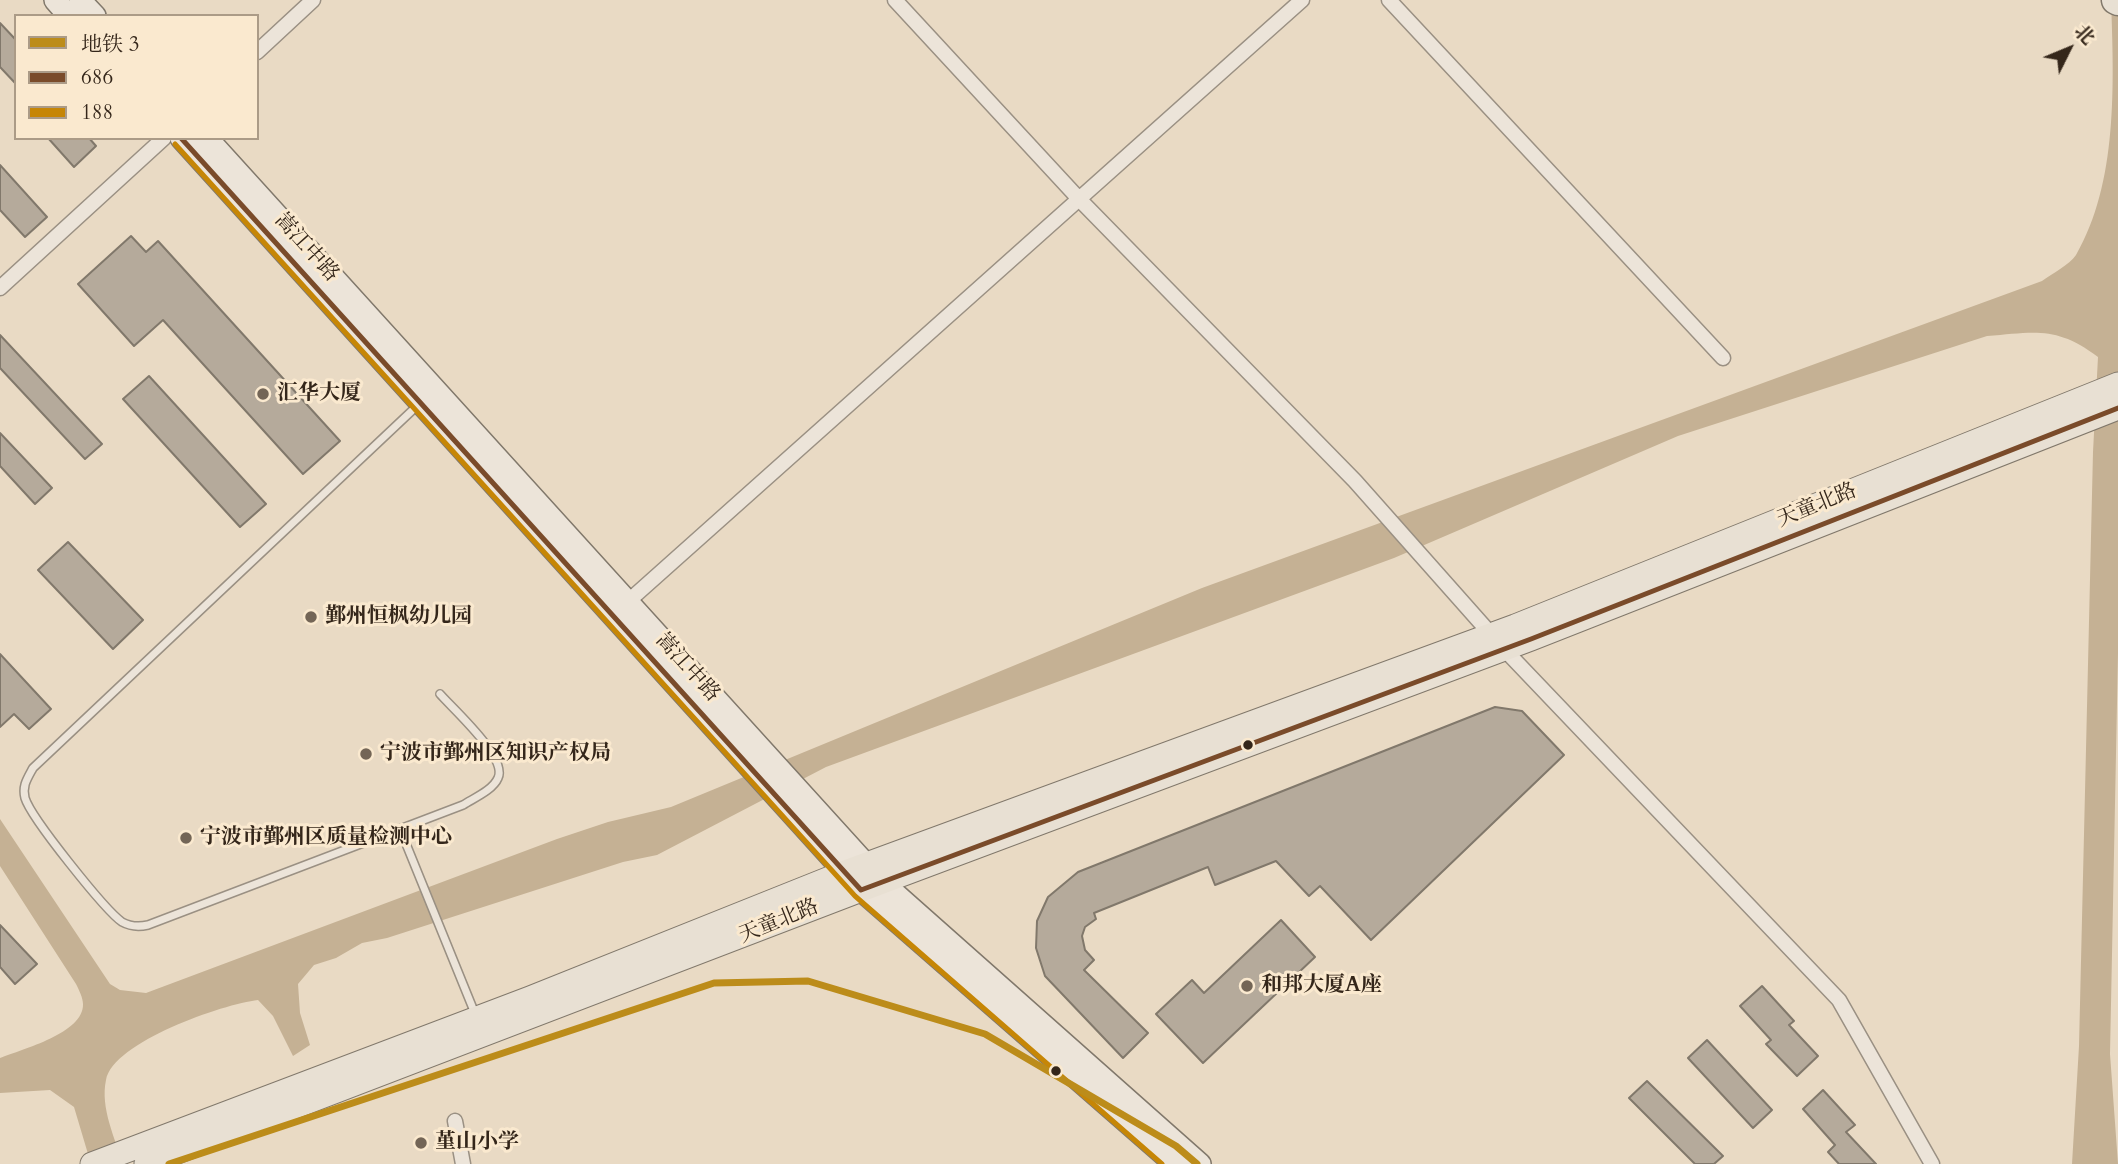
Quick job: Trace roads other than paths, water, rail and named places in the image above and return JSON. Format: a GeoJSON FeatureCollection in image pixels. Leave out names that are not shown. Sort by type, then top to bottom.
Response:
{"type":"FeatureCollection","features":[{"type":"Feature","properties":{"kind":"main road"},"geometry":{"type":"LineString","coordinates":[[55,0],[67,14]]}},
{"type":"Feature","properties":{"kind":"main road"},"geometry":{"type":"LineString","coordinates":[[80,0],[93,14]]}},
{"type":"Feature","properties":{"kind":"main road","name":"嵩江中路"},"geometry":{"type":"LineString","coordinates":[[183,140],[421,402],[621,608],[716,728],[794,815],[855,868]]}},
{"type":"Feature","properties":{"kind":"main road","name":"嵩江中路"},"geometry":{"type":"LineString","coordinates":[[209,140],[621,608],[871,886],[1175,1164]]}},
{"type":"Feature","properties":{"kind":"main road","name":"天童北路"},"geometry":{"type":"LineString","coordinates":[[144,1155],[172,1153],[1499,642],[1710,558],[2118,384]]}},
{"type":"Feature","properties":{"kind":"main road","name":"天童北路"},"geometry":{"type":"LineString","coordinates":[[1499,642],[1515,626],[1710,558],[2118,408]]}},
{"type":"Feature","properties":{"kind":"main road"},"geometry":{"type":"LineString","coordinates":[[92,1164],[144,1155],[477,1018],[855,868],[1499,642]]}},
{"type":"Feature","properties":{"kind":"main road","name":"嵩江中路"},"geometry":{"type":"LineString","coordinates":[[871,886],[1200,1164]]}},
{"type":"Feature","properties":{"kind":"street"},"geometry":{"type":"LineString","coordinates":[[259,50],[313,0]]}},
{"type":"Feature","properties":{"kind":"street"},"geometry":{"type":"LineString","coordinates":[[895,0],[1080,200],[1355,481],[1499,642],[1839,1000],[1932,1164]]}},
{"type":"Feature","properties":{"kind":"street"},"geometry":{"type":"LineString","coordinates":[[621,608],[1302,0]]}},
{"type":"Feature","properties":{"kind":"street"},"geometry":{"type":"LineString","coordinates":[[1389,0],[1723,358]]}},
{"type":"Feature","properties":{"kind":"street"},"geometry":{"type":"LineString","coordinates":[[0,288],[162,140]]}},
{"type":"Feature","properties":{"kind":"street"},"geometry":{"type":"LineString","coordinates":[[455,1121],[463,1164]]}},
{"type":"Feature","properties":{"kind":"lane"},"geometry":{"type":"LineString","coordinates":[[421,402],[33,768],[24,784],[32,811],[83,878],[121,921],[136,928],[463,805],[498,779],[500,768],[494,753],[440,694]]}},
{"type":"Feature","properties":{"kind":"lane"},"geometry":{"type":"LineString","coordinates":[[400,829],[477,1018]]}},
{"type":"Feature","properties":{"kind":"metro line","name":"3"},"geometry":{"type":"LineString","coordinates":[[169,1164],[714,983],[808,981],[985,1034],[1176,1146],[1197,1164]]}},
{"type":"Feature","properties":{"kind":"place","name":"汇华大厦"},"geometry":{"type":"Point","coordinates":[263,394]}},
{"type":"Feature","properties":{"kind":"place","name":"鄞州恒枫幼儿园"},"geometry":{"type":"Point","coordinates":[311,617]}},
{"type":"Feature","properties":{"kind":"place","name":"宁波市鄞州区知识产权局"},"geometry":{"type":"Point","coordinates":[366,754]}},
{"type":"Feature","properties":{"kind":"place","name":"宁波市鄞州区质量检测中心"},"geometry":{"type":"Point","coordinates":[186,838]}},
{"type":"Feature","properties":{"kind":"place","name":"和邦大厦A座"},"geometry":{"type":"Point","coordinates":[1247,986]}},
{"type":"Feature","properties":{"kind":"place","name":"堇山小学"},"geometry":{"type":"Point","coordinates":[421,1143]}}]}
